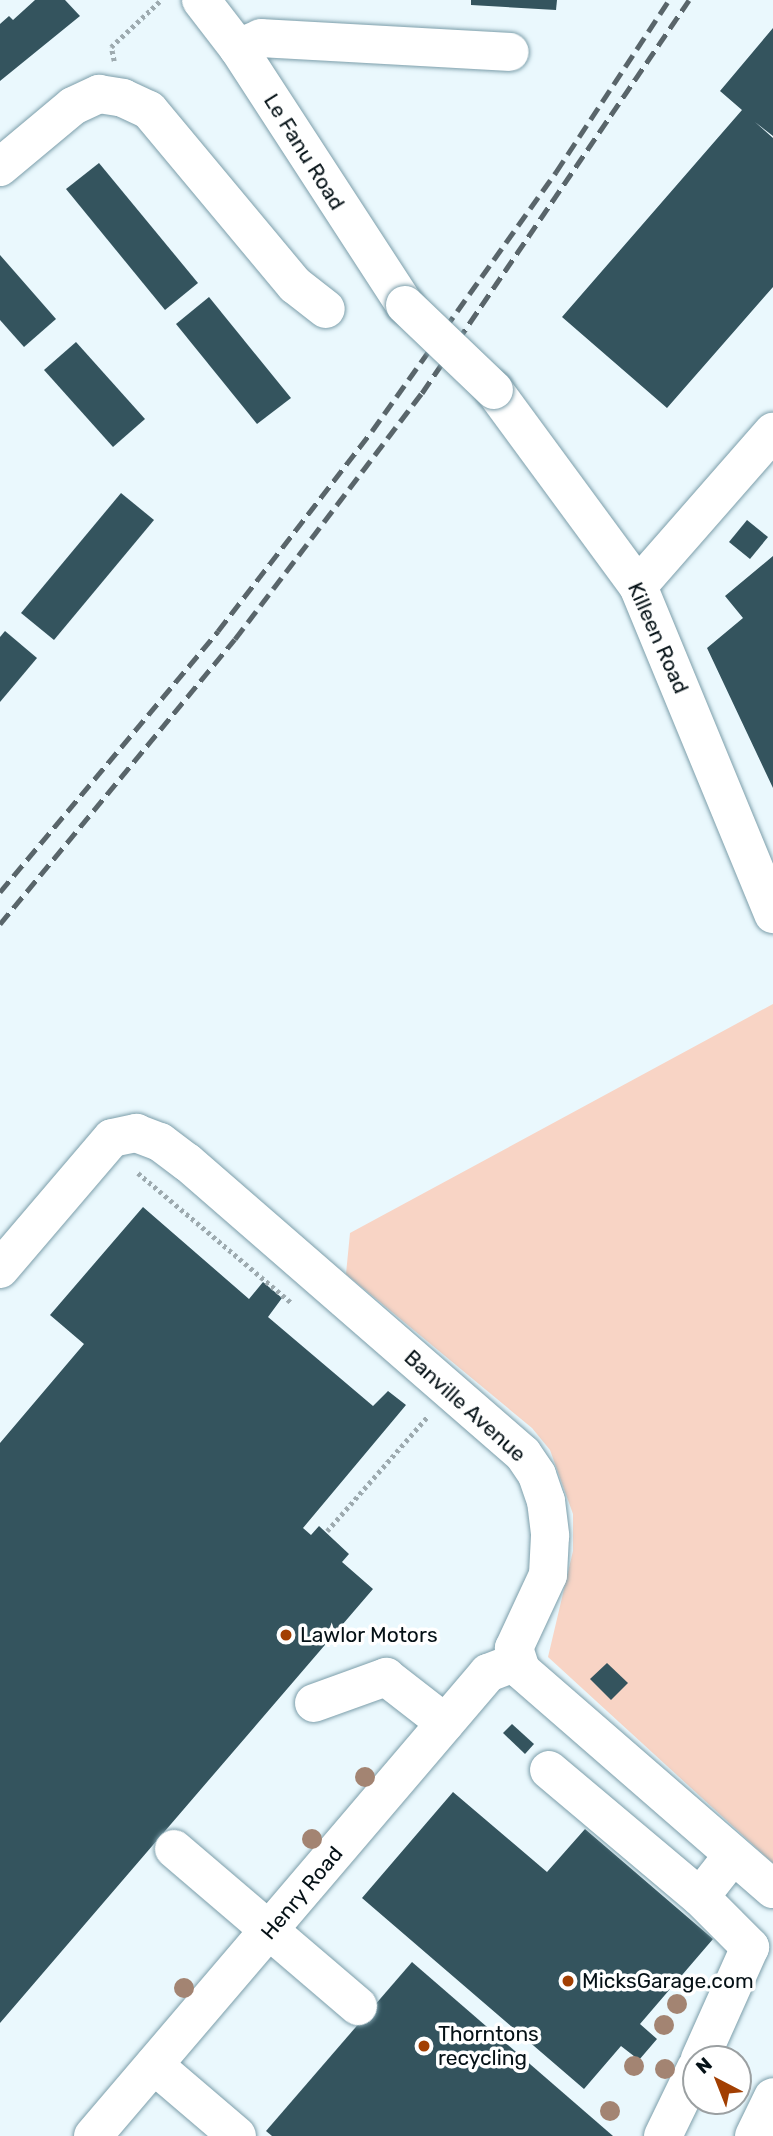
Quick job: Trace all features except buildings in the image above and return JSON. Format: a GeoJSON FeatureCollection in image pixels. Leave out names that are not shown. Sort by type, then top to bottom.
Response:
{"type":"FeatureCollection","features":[{"type":"Feature","properties":{"kind":"street","name":"Le Fanu Road"},"geometry":{"type":"LineString","coordinates":[[201,0],[238,48],[405,305],[494,390]]}},
{"type":"Feature","properties":{"kind":"street"},"geometry":{"type":"LineString","coordinates":[[238,48],[261,38],[510,52]]}},
{"type":"Feature","properties":{"kind":"street"},"geometry":{"type":"LineString","coordinates":[[0,167],[73,106],[99,94],[123,98],[149,110],[295,285],[326,309]]}},
{"type":"Feature","properties":{"kind":"street","name":"Killeen Road"},"geometry":{"type":"LineString","coordinates":[[494,390],[638,586],[773,914]]}},
{"type":"Feature","properties":{"kind":"street"},"geometry":{"type":"LineString","coordinates":[[638,586],[773,432]]}},
{"type":"Feature","properties":{"kind":"street","name":"Banville Avenue"},"geometry":{"type":"LineString","coordinates":[[0,1269],[104,1146],[122,1134],[136,1133],[160,1142],[187,1162],[451,1389],[523,1454],[537,1475],[546,1501],[548,1575],[518,1636],[517,1662]]}},
{"type":"Feature","properties":{"kind":"street"},"geometry":{"type":"LineString","coordinates":[[517,1662],[548,1696],[773,1889]]}},
{"type":"Feature","properties":{"kind":"street","name":"Henry Road"},"geometry":{"type":"LineString","coordinates":[[93,2136],[488,1673],[517,1662]]}},
{"type":"Feature","properties":{"kind":"street"},"geometry":{"type":"LineString","coordinates":[[314,1703],[386,1677],[445,1723]]}},
{"type":"Feature","properties":{"kind":"street"},"geometry":{"type":"LineString","coordinates":[[549,1770],[699,1897],[750,1947],[706,2045]]}},
{"type":"Feature","properties":{"kind":"street"},"geometry":{"type":"LineString","coordinates":[[174,1849],[358,2006]]}},
{"type":"Feature","properties":{"kind":"street"},"geometry":{"type":"LineString","coordinates":[[699,1897],[733,1856]]}},
{"type":"Feature","properties":{"kind":"street"},"geometry":{"type":"LineString","coordinates":[[154,2065],[237,2136]]}},
{"type":"Feature","properties":{"kind":"street"},"geometry":{"type":"LineString","coordinates":[[663,2136],[682,2097]]}},
{"type":"Feature","properties":{"kind":"street"},"geometry":{"type":"LineString","coordinates":[[754,2136],[773,2097]]}},
{"type":"Feature","properties":{"kind":"path"},"geometry":{"type":"LineString","coordinates":[[123,98],[111,47],[161,0]]}},
{"type":"Feature","properties":{"kind":"path"},"geometry":{"type":"LineString","coordinates":[[327,1531],[451,1389]]}},
{"type":"Feature","properties":{"kind":"shaded area"},"geometry":{"type":"Polygon","coordinates":[[[773,1004],[773,1863],[548,1657],[573,1551],[573,1514],[550,1450],[532,1428],[346,1274],[350,1233],[773,1004]]]}},
{"type":"Feature","properties":{"kind":"railway"},"geometry":{"type":"LineString","coordinates":[[0,892],[218,631],[372,431],[556,172],[669,0]]}},
{"type":"Feature","properties":{"kind":"railway"},"geometry":{"type":"LineString","coordinates":[[0,924],[235,639],[422,393],[689,0]]}},
{"type":"Feature","properties":{"kind":"place","name":"Lawlor Motors"},"geometry":{"type":"Point","coordinates":[286,1635]}},
{"type":"Feature","properties":{"kind":"place","name":"MicksGarage.com"},"geometry":{"type":"Point","coordinates":[568,1981]}},
{"type":"Feature","properties":{"kind":"place","name":"Thorntons recycling"},"geometry":{"type":"Point","coordinates":[424,2046]}}]}
